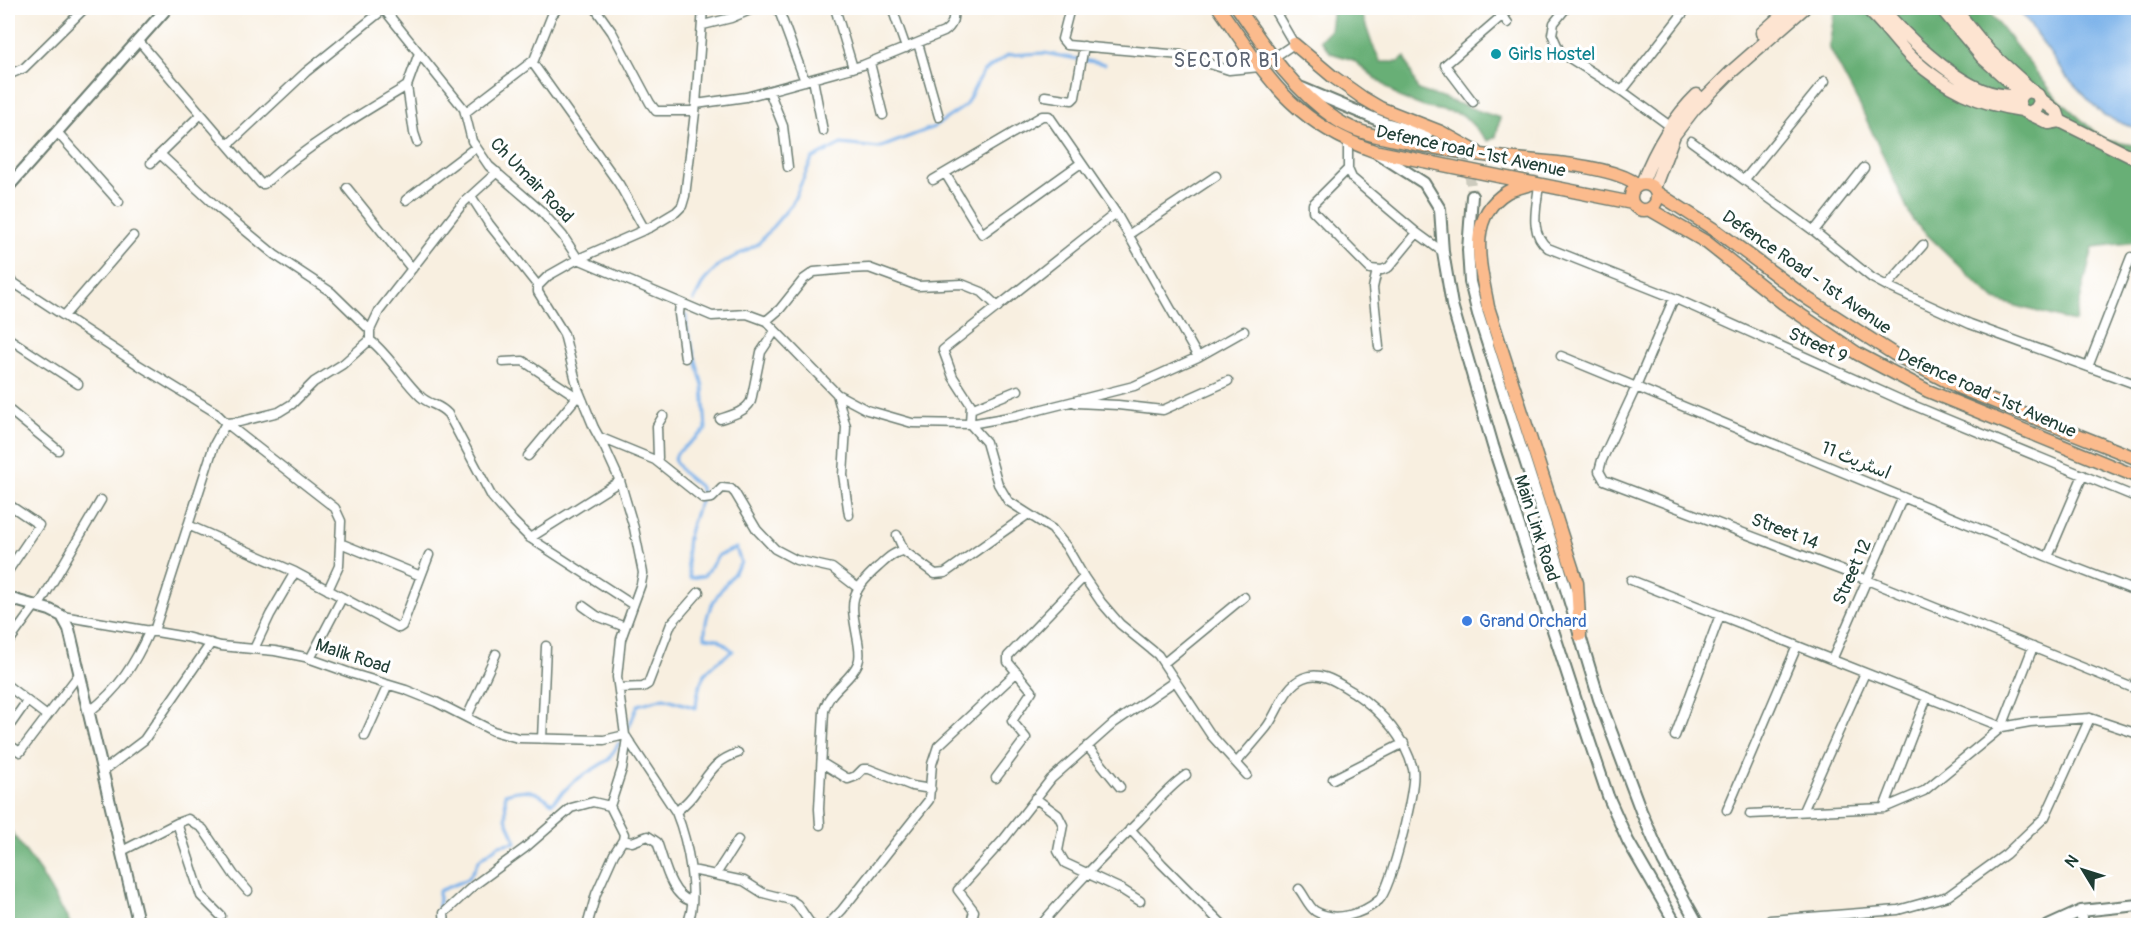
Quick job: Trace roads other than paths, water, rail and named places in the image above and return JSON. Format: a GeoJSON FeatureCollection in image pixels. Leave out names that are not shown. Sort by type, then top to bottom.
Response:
{"type":"FeatureCollection","features":[{"type":"Feature","properties":{"kind":"main road","name":"Defence road -1st Avenue"},"geometry":{"type":"LineString","coordinates":[[1220,8],[1260,67],[1299,111],[1348,141],[1374,152],[1632,203],[1639,210],[1649,209],[1706,242],[1783,303],[1858,354],[1928,391],[2139,477]]}},
{"type":"Feature","properties":{"kind":"main road","name":"Defence Road - 1st Avenue"},"geometry":{"type":"LineString","coordinates":[[1239,8],[1273,57],[1299,87],[1310,99],[1338,121],[1361,132],[1428,147],[1486,156],[1555,162],[1628,177],[1711,226],[1808,299],[1894,354],[1960,388],[2139,459]]}},
{"type":"Feature","properties":{"kind":"main road"},"geometry":{"type":"LineString","coordinates":[[1649,209],[1656,201],[1648,187],[1652,156],[1670,126],[1684,108],[1715,77],[1790,8]]}},
{"type":"Feature","properties":{"kind":"main road"},"geometry":{"type":"LineString","coordinates":[[1632,203],[1630,195],[1648,187],[1674,135],[1688,117],[1731,72],[1804,8]]}},
{"type":"Feature","properties":{"kind":"main road"},"geometry":{"type":"LineString","coordinates":[[1866,8],[1876,16],[1913,59],[1943,82],[1973,99],[2033,112],[2039,106],[2037,95],[2031,91],[2021,95],[1983,90],[1947,68],[1913,42],[1882,8]]}},
{"type":"Feature","properties":{"kind":"main road"},"geometry":{"type":"LineString","coordinates":[[1941,8],[1982,57],[2021,95]]}},
{"type":"Feature","properties":{"kind":"main road"},"geometry":{"type":"LineString","coordinates":[[1954,8],[1989,51],[2057,112],[2060,121]]}},
{"type":"Feature","properties":{"kind":"main road"},"geometry":{"type":"LineString","coordinates":[[1294,44],[1332,75],[1380,108],[1442,132],[1469,149],[1486,156]]}},
{"type":"Feature","properties":{"kind":"main road"},"geometry":{"type":"LineString","coordinates":[[2021,95],[2019,106],[2025,111],[2049,123],[2060,121],[2139,160]]}},
{"type":"Feature","properties":{"kind":"main road"},"geometry":{"type":"LineString","coordinates":[[1536,183],[1509,191],[1493,203],[1484,216],[1480,233],[1480,264],[1488,307],[1577,583],[1580,635]]}},
{"type":"Feature","properties":{"kind":"main road"},"geometry":{"type":"LineString","coordinates":[[2110,466],[2118,451]]}},
{"type":"Feature","properties":{"kind":"street"},"geometry":{"type":"LineString","coordinates":[[8,75],[24,68],[85,8]]}},
{"type":"Feature","properties":{"kind":"street"},"geometry":{"type":"LineString","coordinates":[[8,187],[167,8]]}},
{"type":"Feature","properties":{"kind":"street"},"geometry":{"type":"LineString","coordinates":[[198,8],[204,8]]}},
{"type":"Feature","properties":{"kind":"street"},"geometry":{"type":"LineString","coordinates":[[228,145],[306,72],[383,8]]}},
{"type":"Feature","properties":{"kind":"street","name":"Ch Umair Road"},"geometry":{"type":"LineString","coordinates":[[383,8],[465,112],[472,141],[489,166],[540,210],[563,236],[578,259]]}},
{"type":"Feature","properties":{"kind":"street"},"geometry":{"type":"LineString","coordinates":[[465,112],[532,62],[552,15],[558,8]]}},
{"type":"Feature","properties":{"kind":"street"},"geometry":{"type":"LineString","coordinates":[[595,8],[612,32],[656,111],[695,107],[746,97],[870,63],[944,32],[950,28],[954,20],[954,8]]}},
{"type":"Feature","properties":{"kind":"street"},"geometry":{"type":"LineString","coordinates":[[538,286],[548,276],[578,259],[651,227],[682,206],[695,107],[703,8]]}},
{"type":"Feature","properties":{"kind":"street"},"geometry":{"type":"LineString","coordinates":[[703,25],[731,18],[755,8]]}},
{"type":"Feature","properties":{"kind":"street"},"geometry":{"type":"LineString","coordinates":[[778,8],[809,80],[823,131]]}},
{"type":"Feature","properties":{"kind":"street"},"geometry":{"type":"LineString","coordinates":[[835,8],[853,68]]}},
{"type":"Feature","properties":{"kind":"street"},"geometry":{"type":"LineString","coordinates":[[892,8],[906,48]]}},
{"type":"Feature","properties":{"kind":"street"},"geometry":{"type":"LineString","coordinates":[[1070,8],[1062,39],[1062,42],[1067,45],[1181,55],[1229,70],[1260,67]]}},
{"type":"Feature","properties":{"kind":"street"},"geometry":{"type":"LineString","coordinates":[[1273,8],[1294,44],[1273,57]]}},
{"type":"Feature","properties":{"kind":"street"},"geometry":{"type":"LineString","coordinates":[[1473,102],[1445,65],[1499,11],[1511,8]]}},
{"type":"Feature","properties":{"kind":"street"},"geometry":{"type":"LineString","coordinates":[[1566,8],[1554,23],[1552,34],[1560,52],[1622,91],[1670,126]]}},
{"type":"Feature","properties":{"kind":"street"},"geometry":{"type":"LineString","coordinates":[[1622,91],[1687,8]]}},
{"type":"Feature","properties":{"kind":"street"},"geometry":{"type":"LineString","coordinates":[[1499,11],[1508,23]]}},
{"type":"Feature","properties":{"kind":"street"},"geometry":{"type":"LineString","coordinates":[[138,40],[261,184],[264,184],[317,141],[407,86]]}},
{"type":"Feature","properties":{"kind":"street"},"geometry":{"type":"LineString","coordinates":[[918,43],[939,117]]}},
{"type":"Feature","properties":{"kind":"street"},"geometry":{"type":"LineString","coordinates":[[1045,96],[1072,100],[1078,87],[1084,46]]}},
{"type":"Feature","properties":{"kind":"street"},"geometry":{"type":"LineString","coordinates":[[417,142],[407,86],[419,53]]}},
{"type":"Feature","properties":{"kind":"street"},"geometry":{"type":"LineString","coordinates":[[532,62],[619,184],[645,230]]}},
{"type":"Feature","properties":{"kind":"street"},"geometry":{"type":"LineString","coordinates":[[870,63],[884,115]]}},
{"type":"Feature","properties":{"kind":"street"},"geometry":{"type":"LineString","coordinates":[[1744,179],[1825,81]]}},
{"type":"Feature","properties":{"kind":"street"},"geometry":{"type":"LineString","coordinates":[[1299,87],[1385,123],[1427,135]]}},
{"type":"Feature","properties":{"kind":"street"},"geometry":{"type":"LineString","coordinates":[[769,91],[783,126],[788,167]]}},
{"type":"Feature","properties":{"kind":"street"},"geometry":{"type":"LineString","coordinates":[[151,163],[201,114]]}},
{"type":"Feature","properties":{"kind":"street"},"geometry":{"type":"LineString","coordinates":[[933,180],[1042,116],[1048,116],[1116,213],[1198,357]]}},
{"type":"Feature","properties":{"kind":"street"},"geometry":{"type":"LineString","coordinates":[[57,132],[119,202]]}},
{"type":"Feature","properties":{"kind":"street"},"geometry":{"type":"LineString","coordinates":[[1348,141],[1348,169],[1352,178],[1443,252]]}},
{"type":"Feature","properties":{"kind":"street"},"geometry":{"type":"LineString","coordinates":[[1691,141],[1814,231],[1872,278],[1970,324],[2139,385]]}},
{"type":"Feature","properties":{"kind":"street"},"geometry":{"type":"LineString","coordinates":[[406,200],[476,147]]}},
{"type":"Feature","properties":{"kind":"street","name":"Main Link Road"},"geometry":{"type":"LineString","coordinates":[[1374,152],[1425,183],[1440,209],[1443,252],[1452,305],[1493,446],[1608,796],[1628,841],[1677,926]]}},
{"type":"Feature","properties":{"kind":"street"},"geometry":{"type":"LineString","coordinates":[[160,154],[217,207],[266,248],[331,292],[370,330]]}},
{"type":"Feature","properties":{"kind":"street"},"geometry":{"type":"LineString","coordinates":[[945,173],[982,234],[1081,163]]}},
{"type":"Feature","properties":{"kind":"street"},"geometry":{"type":"LineString","coordinates":[[1814,231],[1864,168]]}},
{"type":"Feature","properties":{"kind":"street"},"geometry":{"type":"LineString","coordinates":[[1348,169],[1313,204],[1313,211],[1370,268],[1377,270],[1389,267],[1417,233]]}},
{"type":"Feature","properties":{"kind":"street"},"geometry":{"type":"LineString","coordinates":[[226,423],[279,412],[292,404],[314,382],[343,364],[370,340],[370,330],[379,311],[464,202],[497,172]]}},
{"type":"Feature","properties":{"kind":"street"},"geometry":{"type":"LineString","coordinates":[[1128,235],[1216,176]]}},
{"type":"Feature","properties":{"kind":"street","name":"Street 9"},"geometry":{"type":"LineString","coordinates":[[1536,183],[1534,227],[1542,243],[1548,248],[1674,298],[1903,401],[2139,498]]}},
{"type":"Feature","properties":{"kind":"street"},"geometry":{"type":"LineString","coordinates":[[346,188],[412,269]]}},
{"type":"Feature","properties":{"kind":"street"},"geometry":{"type":"LineString","coordinates":[[471,196],[489,224],[538,286],[542,300],[564,334],[580,399],[620,481],[634,528],[643,573],[621,639],[617,677],[626,736],[622,769],[610,806],[624,834],[596,894],[587,926]]}},
{"type":"Feature","properties":{"kind":"street","name":"Main Link Road"},"geometry":{"type":"LineString","coordinates":[[1472,196],[1468,250],[1473,292],[1599,699],[1641,811],[1663,861],[1699,926]]}},
{"type":"Feature","properties":{"kind":"street"},"geometry":{"type":"LineString","coordinates":[[1116,213],[943,350],[953,377],[971,405],[970,424],[986,442],[998,484],[1008,501],[1052,529],[1066,546],[1084,577],[1120,624],[1158,655],[1211,735],[1247,775]]}},
{"type":"Feature","properties":{"kind":"street"},"geometry":{"type":"LineString","coordinates":[[64,315],[133,236]]}},
{"type":"Feature","properties":{"kind":"street"},"geometry":{"type":"LineString","coordinates":[[1887,286],[1923,245]]}},
{"type":"Feature","properties":{"kind":"street"},"geometry":{"type":"LineString","coordinates":[[2088,367],[2131,257]]}},
{"type":"Feature","properties":{"kind":"street"},"geometry":{"type":"LineString","coordinates":[[578,259],[712,316],[747,314],[766,321],[837,394],[867,410],[912,423],[970,424],[1015,416],[1134,386],[1198,357],[1244,331]]}},
{"type":"Feature","properties":{"kind":"street"},"geometry":{"type":"LineString","coordinates":[[766,321],[780,309],[804,279],[814,272],[847,269],[869,268],[918,286],[962,284],[982,292],[998,307]]}},
{"type":"Feature","properties":{"kind":"street"},"geometry":{"type":"LineString","coordinates":[[1377,270],[1373,288],[1380,347]]}},
{"type":"Feature","properties":{"kind":"street"},"geometry":{"type":"LineString","coordinates":[[8,279],[215,412],[335,508],[341,521],[339,566],[328,590]]}},
{"type":"Feature","properties":{"kind":"street","name":"Street 14"},"geometry":{"type":"LineString","coordinates":[[1674,298],[1602,460],[1599,471],[1604,480],[1867,580],[2136,689]]}},
{"type":"Feature","properties":{"kind":"street"},"geometry":{"type":"LineString","coordinates":[[680,303],[679,314],[685,358]]}},
{"type":"Feature","properties":{"kind":"street"},"geometry":{"type":"LineString","coordinates":[[720,420],[745,410],[748,406],[761,352],[775,331]]}},
{"type":"Feature","properties":{"kind":"street"},"geometry":{"type":"LineString","coordinates":[[8,338],[78,384]]}},
{"type":"Feature","properties":{"kind":"street"},"geometry":{"type":"LineString","coordinates":[[370,340],[383,351],[421,397],[437,404],[448,414],[492,497],[530,538],[633,605]]}},
{"type":"Feature","properties":{"kind":"street","name":"اسٹریٹ 11"},"geometry":{"type":"LineString","coordinates":[[1561,356],[1903,498],[2139,592]]}},
{"type":"Feature","properties":{"kind":"street"},"geometry":{"type":"LineString","coordinates":[[503,362],[523,361],[580,399]]}},
{"type":"Feature","properties":{"kind":"street"},"geometry":{"type":"LineString","coordinates":[[1067,403],[1163,410],[1228,381]]}},
{"type":"Feature","properties":{"kind":"street"},"geometry":{"type":"LineString","coordinates":[[970,409],[1018,390]]}},
{"type":"Feature","properties":{"kind":"street"},"geometry":{"type":"LineString","coordinates":[[837,394],[846,427],[843,476],[849,515]]}},
{"type":"Feature","properties":{"kind":"street"},"geometry":{"type":"LineString","coordinates":[[528,456],[580,399]]}},
{"type":"Feature","properties":{"kind":"street"},"geometry":{"type":"LineString","coordinates":[[8,408],[58,450]]}},
{"type":"Feature","properties":{"kind":"street"},"geometry":{"type":"LineString","coordinates":[[655,460],[658,458],[657,426],[663,416]]}},
{"type":"Feature","properties":{"kind":"street"},"geometry":{"type":"LineString","coordinates":[[89,712],[132,667],[152,631],[214,445],[226,423]]}},
{"type":"Feature","properties":{"kind":"street"},"geometry":{"type":"LineString","coordinates":[[599,437],[655,460],[702,498],[712,498],[722,488],[731,489],[758,530],[775,549],[796,560],[832,568],[858,588]]}},
{"type":"Feature","properties":{"kind":"street"},"geometry":{"type":"LineString","coordinates":[[2048,557],[2083,475]]}},
{"type":"Feature","properties":{"kind":"street"},"geometry":{"type":"LineString","coordinates":[[530,538],[620,481]]}},
{"type":"Feature","properties":{"kind":"street","name":"Street 12"},"geometry":{"type":"LineString","coordinates":[[1832,660],[1903,498]]}},
{"type":"Feature","properties":{"kind":"street"},"geometry":{"type":"LineString","coordinates":[[8,643],[36,606],[101,500]]}},
{"type":"Feature","properties":{"kind":"street"},"geometry":{"type":"LineString","coordinates":[[8,504],[39,525],[8,571]]}},
{"type":"Feature","properties":{"kind":"street"},"geometry":{"type":"LineString","coordinates":[[897,535],[904,551],[935,574],[945,573],[1027,515]]}},
{"type":"Feature","properties":{"kind":"street"},"geometry":{"type":"LineString","coordinates":[[188,525],[296,573],[399,628],[402,626],[429,555]]}},
{"type":"Feature","properties":{"kind":"street"},"geometry":{"type":"LineString","coordinates":[[340,543],[421,576]]}},
{"type":"Feature","properties":{"kind":"street"},"geometry":{"type":"LineString","coordinates":[[820,825],[826,701],[854,671],[860,655],[853,611],[854,594],[864,579],[890,557],[904,551]]}},
{"type":"Feature","properties":{"kind":"street"},"geometry":{"type":"LineString","coordinates":[[254,649],[270,615],[296,573]]}},
{"type":"Feature","properties":{"kind":"street"},"geometry":{"type":"LineString","coordinates":[[996,778],[1026,738],[1012,721],[1032,691],[1008,662],[1008,656],[1084,577]]}},
{"type":"Feature","properties":{"kind":"street"},"geometry":{"type":"LineString","coordinates":[[1631,580],[2002,728]]}},
{"type":"Feature","properties":{"kind":"street"},"geometry":{"type":"LineString","coordinates":[[619,688],[643,687],[648,684],[672,624],[699,592]]}},
{"type":"Feature","properties":{"kind":"street"},"geometry":{"type":"LineString","coordinates":[[1164,663],[1244,597]]}},
{"type":"Feature","properties":{"kind":"street"},"geometry":{"type":"LineString","coordinates":[[8,598],[62,616],[69,629],[140,926]]}},
{"type":"Feature","properties":{"kind":"street"},"geometry":{"type":"LineString","coordinates":[[310,659],[342,598]]}},
{"type":"Feature","properties":{"kind":"street"},"geometry":{"type":"LineString","coordinates":[[583,606],[597,616],[625,627]]}},
{"type":"Feature","properties":{"kind":"street"},"geometry":{"type":"LineString","coordinates":[[1675,736],[1720,615]]}},
{"type":"Feature","properties":{"kind":"street","name":"Malik Road"},"geometry":{"type":"LineString","coordinates":[[62,616],[310,659],[436,702],[494,731],[518,738],[604,740],[626,736]]}},
{"type":"Feature","properties":{"kind":"street"},"geometry":{"type":"LineString","coordinates":[[103,771],[144,740],[211,643]]}},
{"type":"Feature","properties":{"kind":"street"},"geometry":{"type":"LineString","coordinates":[[542,739],[546,646]]}},
{"type":"Feature","properties":{"kind":"street"},"geometry":{"type":"LineString","coordinates":[[1727,810],[1797,646]]}},
{"type":"Feature","properties":{"kind":"street"},"geometry":{"type":"LineString","coordinates":[[2002,728],[2033,647]]}},
{"type":"Feature","properties":{"kind":"street"},"geometry":{"type":"LineString","coordinates":[[467,717],[496,654]]}},
{"type":"Feature","properties":{"kind":"street"},"geometry":{"type":"LineString","coordinates":[[827,926],[929,800],[932,764],[938,746],[1017,672]]}},
{"type":"Feature","properties":{"kind":"street"},"geometry":{"type":"LineString","coordinates":[[8,744],[20,752],[80,673]]}},
{"type":"Feature","properties":{"kind":"street"},"geometry":{"type":"LineString","coordinates":[[1803,811],[1865,673]]}},
{"type":"Feature","properties":{"kind":"street"},"geometry":{"type":"LineString","coordinates":[[1236,763],[1267,727],[1292,686],[1302,678],[1312,675],[1331,678],[1371,704],[1402,738],[1413,771],[1409,807],[1390,877],[1380,899],[1350,916],[1330,915],[1314,911],[1299,889]]}},
{"type":"Feature","properties":{"kind":"street"},"geometry":{"type":"LineString","coordinates":[[2136,689],[2139,676]]}},
{"type":"Feature","properties":{"kind":"street"},"geometry":{"type":"LineString","coordinates":[[970,926],[974,911],[958,890],[1004,839],[1051,779],[1114,723],[1175,681]]}},
{"type":"Feature","properties":{"kind":"street"},"geometry":{"type":"LineString","coordinates":[[365,736],[388,685]]}},
{"type":"Feature","properties":{"kind":"street"},"geometry":{"type":"LineString","coordinates":[[8,686],[47,716]]}},
{"type":"Feature","properties":{"kind":"street"},"geometry":{"type":"LineString","coordinates":[[1884,808],[1927,698]]}},
{"type":"Feature","properties":{"kind":"street"},"geometry":{"type":"LineString","coordinates":[[8,728],[27,701]]}},
{"type":"Feature","properties":{"kind":"street"},"geometry":{"type":"LineString","coordinates":[[1770,920],[1898,910],[1947,896],[2006,854],[2045,817],[2090,718]]}},
{"type":"Feature","properties":{"kind":"street"},"geometry":{"type":"LineString","coordinates":[[1750,814],[1884,808],[1924,791],[2002,728],[2030,722],[2090,718],[2139,734]]}},
{"type":"Feature","properties":{"kind":"street"},"geometry":{"type":"LineString","coordinates":[[626,736],[676,812],[681,825],[692,870],[689,920],[686,926]]}},
{"type":"Feature","properties":{"kind":"street"},"geometry":{"type":"LineString","coordinates":[[1333,779],[1404,743]]}},
{"type":"Feature","properties":{"kind":"street"},"geometry":{"type":"LineString","coordinates":[[1087,746],[1120,787]]}},
{"type":"Feature","properties":{"kind":"street"},"geometry":{"type":"LineString","coordinates":[[676,812],[698,789],[711,768],[738,753]]}},
{"type":"Feature","properties":{"kind":"street"},"geometry":{"type":"LineString","coordinates":[[822,763],[848,779],[856,776],[863,769],[869,769],[912,786],[931,789]]}},
{"type":"Feature","properties":{"kind":"street"},"geometry":{"type":"LineString","coordinates":[[1040,926],[1087,873],[1154,806],[1168,788],[1186,776]]}},
{"type":"Feature","properties":{"kind":"street"},"geometry":{"type":"LineString","coordinates":[[1035,798],[1058,815],[1063,825],[1058,850],[1065,863],[1121,889],[1140,902]]}},
{"type":"Feature","properties":{"kind":"street"},"geometry":{"type":"LineString","coordinates":[[445,926],[444,913],[457,899],[525,848],[571,808],[593,802],[610,806]]}},
{"type":"Feature","properties":{"kind":"street"},"geometry":{"type":"LineString","coordinates":[[122,850],[188,819],[202,829],[234,875],[249,891]]}},
{"type":"Feature","properties":{"kind":"street"},"geometry":{"type":"LineString","coordinates":[[177,823],[201,896],[221,916]]}},
{"type":"Feature","properties":{"kind":"street"},"geometry":{"type":"LineString","coordinates":[[1130,830],[1224,926]]}},
{"type":"Feature","properties":{"kind":"street"},"geometry":{"type":"LineString","coordinates":[[623,840],[632,842],[648,837],[657,842],[675,888],[684,898],[691,901]]}},
{"type":"Feature","properties":{"kind":"street"},"geometry":{"type":"LineString","coordinates":[[716,874],[738,840]]}},
{"type":"Feature","properties":{"kind":"street"},"geometry":{"type":"LineString","coordinates":[[692,870],[744,881],[764,893],[791,900],[797,904],[812,926]]}},
{"type":"Feature","properties":{"kind":"street"},"geometry":{"type":"LineString","coordinates":[[2048,926],[2081,911],[2139,905]]}},
{"type":"Feature","properties":{"kind":"street"},"geometry":{"type":"LineString","coordinates":[[2081,911],[2083,926]]}},
{"type":"Feature","properties":{"kind":"water"},"geometry":{"type":"Polygon","coordinates":[[[2018,8],[2138,8],[2138,130],[2104,116],[2066,76],[2018,8]]]}},
{"type":"Feature","properties":{"kind":"waterway"},"geometry":{"type":"LineString","coordinates":[[694,300],[704,281],[719,265],[758,244],[792,204],[812,159],[841,144],[879,148],[934,127],[965,106],[983,72],[1008,55],[1044,53],[1105,64]]}},
{"type":"Feature","properties":{"kind":"waterway"},"geometry":{"type":"LineString","coordinates":[[629,727],[638,705],[664,698],[696,708],[701,680],[710,668],[733,651],[718,639],[705,637],[711,606],[741,563],[736,548],[719,555],[704,576],[690,578],[688,565],[687,544],[694,516],[703,494],[699,486],[683,473],[674,460],[677,453],[706,430],[703,386],[687,329],[686,315]]}},
{"type":"Feature","properties":{"kind":"waterway"},"geometry":{"type":"LineString","coordinates":[[439,926],[439,891],[468,879],[480,859],[499,845],[516,842],[506,818],[505,794],[530,791],[552,803],[574,781],[608,760],[619,743]]}},
{"type":"Feature","properties":{"kind":"tunnel"},"geometry":{"type":"LineString","coordinates":[[1427,135],[1448,146],[1461,157],[1469,173],[1472,196]]}},
{"type":"Feature","properties":{"kind":"place","name":"Girls Hostel"},"geometry":{"type":"Point","coordinates":[1496,54]}},
{"type":"Feature","properties":{"kind":"place","name":"Grand Orchard"},"geometry":{"type":"Point","coordinates":[1467,621]}},
{"type":"Feature","properties":{"kind":"district","name":"SECTOR B1"},"geometry":{"type":"Point","coordinates":[1227,60]}}]}
